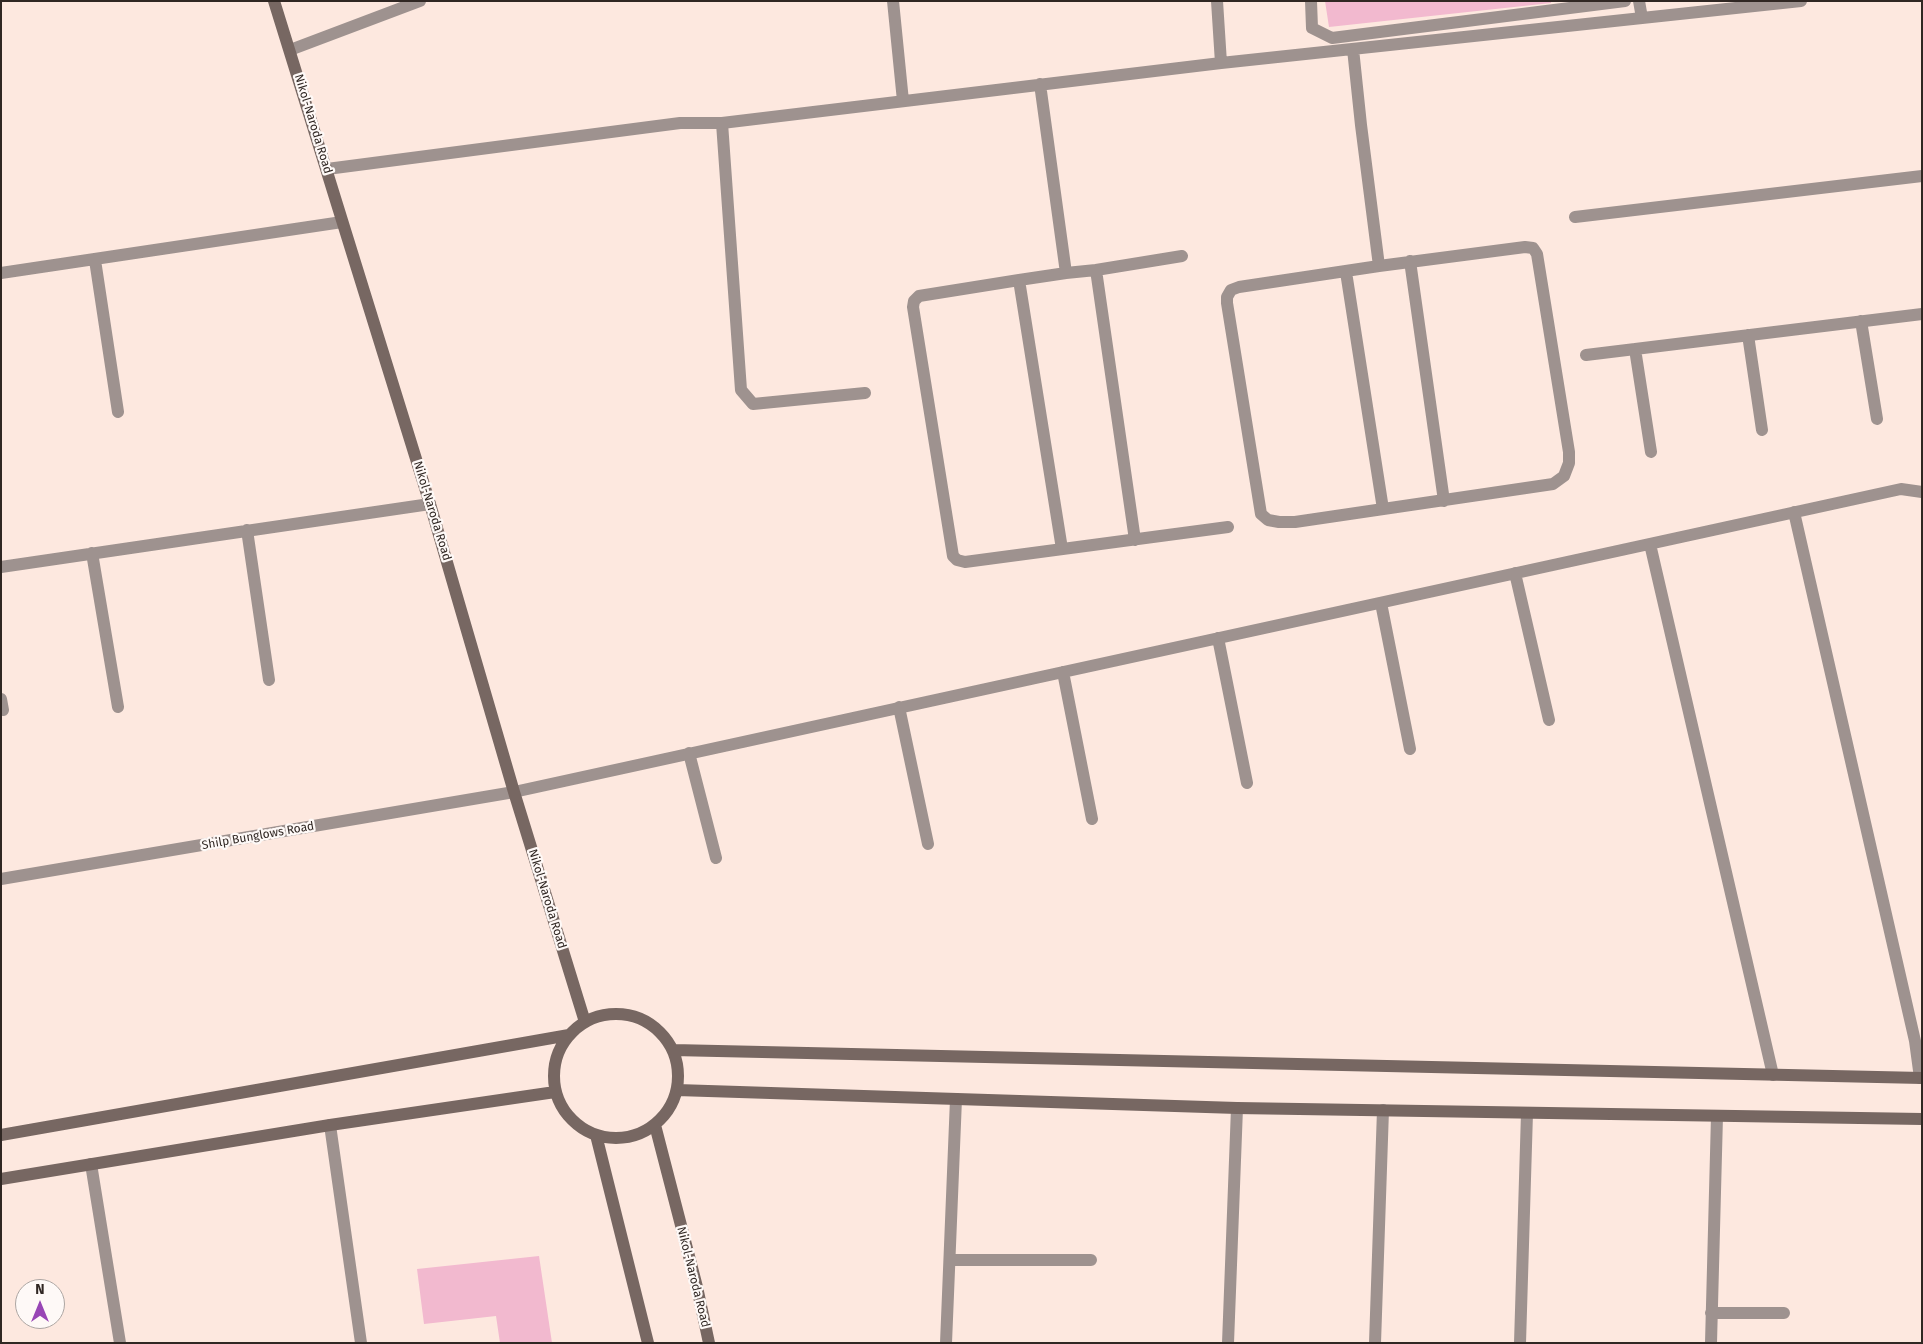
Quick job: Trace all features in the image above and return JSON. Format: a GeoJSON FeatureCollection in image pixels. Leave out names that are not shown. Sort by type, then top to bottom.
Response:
{"type":"FeatureCollection","features":[{"type":"Feature","properties":{"kind":"street","name":"Nikol-Naroda Road"},"geometry":{"type":"LineString","coordinates":[[274,1],[430,504],[514,792],[585,1022]]}},
{"type":"Feature","properties":{"kind":"street"},"geometry":{"type":"LineString","coordinates":[[290,50],[420,1]]}},
{"type":"Feature","properties":{"kind":"street"},"geometry":{"type":"LineString","coordinates":[[893,1],[902,101]]}},
{"type":"Feature","properties":{"kind":"street"},"geometry":{"type":"LineString","coordinates":[[1217,1],[1221,63]]}},
{"type":"Feature","properties":{"kind":"street"},"geometry":{"type":"LineString","coordinates":[[1311,1],[1312,28],[1332,38],[1625,1]]}},
{"type":"Feature","properties":{"kind":"street"},"geometry":{"type":"LineString","coordinates":[[1639,1],[1642,18]]}},
{"type":"Feature","properties":{"kind":"street"},"geometry":{"type":"LineString","coordinates":[[327,169],[680,123],[722,122],[1221,63],[1801,1]]}},
{"type":"Feature","properties":{"kind":"street"},"geometry":{"type":"LineString","coordinates":[[1353,49],[1379,266]]}},
{"type":"Feature","properties":{"kind":"street"},"geometry":{"type":"LineString","coordinates":[[1040,84],[1066,274]]}},
{"type":"Feature","properties":{"kind":"street"},"geometry":{"type":"LineString","coordinates":[[722,122],[741,390],[753,404],[865,394]]}},
{"type":"Feature","properties":{"kind":"street"},"geometry":{"type":"LineString","coordinates":[[1576,217],[1922,176]]}},
{"type":"Feature","properties":{"kind":"street"},"geometry":{"type":"LineString","coordinates":[[1,273],[342,222]]}},
{"type":"Feature","properties":{"kind":"street"},"geometry":{"type":"LineString","coordinates":[[1525,247],[1533,248],[1537,254],[1569,452],[1569,463],[1564,476],[1553,484],[1444,501],[1295,522],[1268,520],[1261,514],[1227,297],[1231,290],[1239,287],[1410,261],[1525,247]]}},
{"type":"Feature","properties":{"kind":"street"},"geometry":{"type":"LineString","coordinates":[[1182,256],[919,296],[914,301],[913,307],[953,556],[965,562],[1228,527]]}},
{"type":"Feature","properties":{"kind":"street"},"geometry":{"type":"LineString","coordinates":[[95,260],[118,412]]}},
{"type":"Feature","properties":{"kind":"street"},"geometry":{"type":"LineString","coordinates":[[1410,261],[1444,501]]}},
{"type":"Feature","properties":{"kind":"street"},"geometry":{"type":"LineString","coordinates":[[1096,270],[1135,540]]}},
{"type":"Feature","properties":{"kind":"street"},"geometry":{"type":"LineString","coordinates":[[1346,272],[1382,509]]}},
{"type":"Feature","properties":{"kind":"street"},"geometry":{"type":"LineString","coordinates":[[1019,280],[1062,549]]}},
{"type":"Feature","properties":{"kind":"street"},"geometry":{"type":"LineString","coordinates":[[1586,355],[1922,314]]}},
{"type":"Feature","properties":{"kind":"street"},"geometry":{"type":"LineString","coordinates":[[1862,321],[1877,419]]}},
{"type":"Feature","properties":{"kind":"street"},"geometry":{"type":"LineString","coordinates":[[1748,335],[1762,430]]}},
{"type":"Feature","properties":{"kind":"street"},"geometry":{"type":"LineString","coordinates":[[1635,349],[1651,452]]}},
{"type":"Feature","properties":{"kind":"street","name":"Shilp Bunglows Road"},"geometry":{"type":"LineString","coordinates":[[1,879],[514,792],[1901,489],[1922,492]]}},
{"type":"Feature","properties":{"kind":"street"},"geometry":{"type":"LineString","coordinates":[[1,567],[430,504]]}},
{"type":"Feature","properties":{"kind":"street"},"geometry":{"type":"LineString","coordinates":[[673,1050],[1921,1078],[1913,1032],[1794,512]]}},
{"type":"Feature","properties":{"kind":"street"},"geometry":{"type":"LineString","coordinates":[[248,530],[269,680]]}},
{"type":"Feature","properties":{"kind":"street"},"geometry":{"type":"LineString","coordinates":[[1650,544],[1773,1075]]}},
{"type":"Feature","properties":{"kind":"street"},"geometry":{"type":"LineString","coordinates":[[92,554],[118,707]]}},
{"type":"Feature","properties":{"kind":"street"},"geometry":{"type":"LineString","coordinates":[[1515,573],[1549,720]]}},
{"type":"Feature","properties":{"kind":"street"},"geometry":{"type":"LineString","coordinates":[[1382,602],[1410,749]]}},
{"type":"Feature","properties":{"kind":"street"},"geometry":{"type":"LineString","coordinates":[[1218,638],[1247,783]]}},
{"type":"Feature","properties":{"kind":"street"},"geometry":{"type":"LineString","coordinates":[[1063,672],[1092,819]]}},
{"type":"Feature","properties":{"kind":"street"},"geometry":{"type":"LineString","coordinates":[[899,707],[928,844]]}},
{"type":"Feature","properties":{"kind":"street"},"geometry":{"type":"LineString","coordinates":[[689,754],[716,858]]}},
{"type":"Feature","properties":{"kind":"street"},"geometry":{"type":"LineString","coordinates":[[605,1015],[625,1015],[644,1021],[661,1034],[673,1050],[678,1070],[676,1090],[668,1109],[655,1125],[637,1135],[616,1138],[596,1135],[578,1126],[564,1111],[555,1092],[553,1072],[558,1052],[569,1035],[585,1022],[605,1015]]}},
{"type":"Feature","properties":{"kind":"street"},"geometry":{"type":"LineString","coordinates":[[1,1135],[569,1035]]}},
{"type":"Feature","properties":{"kind":"street"},"geometry":{"type":"LineString","coordinates":[[676,1090],[1237,1108],[1922,1119]]}},
{"type":"Feature","properties":{"kind":"street"},"geometry":{"type":"LineString","coordinates":[[1,1179],[330,1125],[555,1092]]}},
{"type":"Feature","properties":{"kind":"street"},"geometry":{"type":"LineString","coordinates":[[946,1343],[956,1099]]}},
{"type":"Feature","properties":{"kind":"street"},"geometry":{"type":"LineString","coordinates":[[1228,1343],[1237,1108]]}},
{"type":"Feature","properties":{"kind":"street"},"geometry":{"type":"LineString","coordinates":[[1375,1343],[1382,1110]]}},
{"type":"Feature","properties":{"kind":"street"},"geometry":{"type":"LineString","coordinates":[[1520,1343],[1527,1114]]}},
{"type":"Feature","properties":{"kind":"street"},"geometry":{"type":"LineString","coordinates":[[1711,1343],[1717,1116]]}},
{"type":"Feature","properties":{"kind":"street"},"geometry":{"type":"LineString","coordinates":[[330,1125],[361,1343]]}},
{"type":"Feature","properties":{"kind":"street","name":"Nikol-Naroda Road"},"geometry":{"type":"LineString","coordinates":[[655,1125],[697,1287],[709,1343]]}},
{"type":"Feature","properties":{"kind":"street"},"geometry":{"type":"LineString","coordinates":[[596,1135],[648,1343]]}},
{"type":"Feature","properties":{"kind":"street"},"geometry":{"type":"LineString","coordinates":[[91,1164],[120,1343]]}},
{"type":"Feature","properties":{"kind":"street"},"geometry":{"type":"LineString","coordinates":[[950,1260],[1091,1260]]}},
{"type":"Feature","properties":{"kind":"street"},"geometry":{"type":"LineString","coordinates":[[1711,1313],[1784,1314]]}},
{"type":"Feature","properties":{"kind":"building"},"geometry":{"type":"Polygon","coordinates":[[[1325,1],[1551,1],[1551,3],[1329,27],[1325,1]]]}},
{"type":"Feature","properties":{"kind":"building"},"geometry":{"type":"Polygon","coordinates":[[[539,1256],[552,1343],[500,1343],[496,1316],[424,1324],[417,1269],[539,1256]]]}}]}
